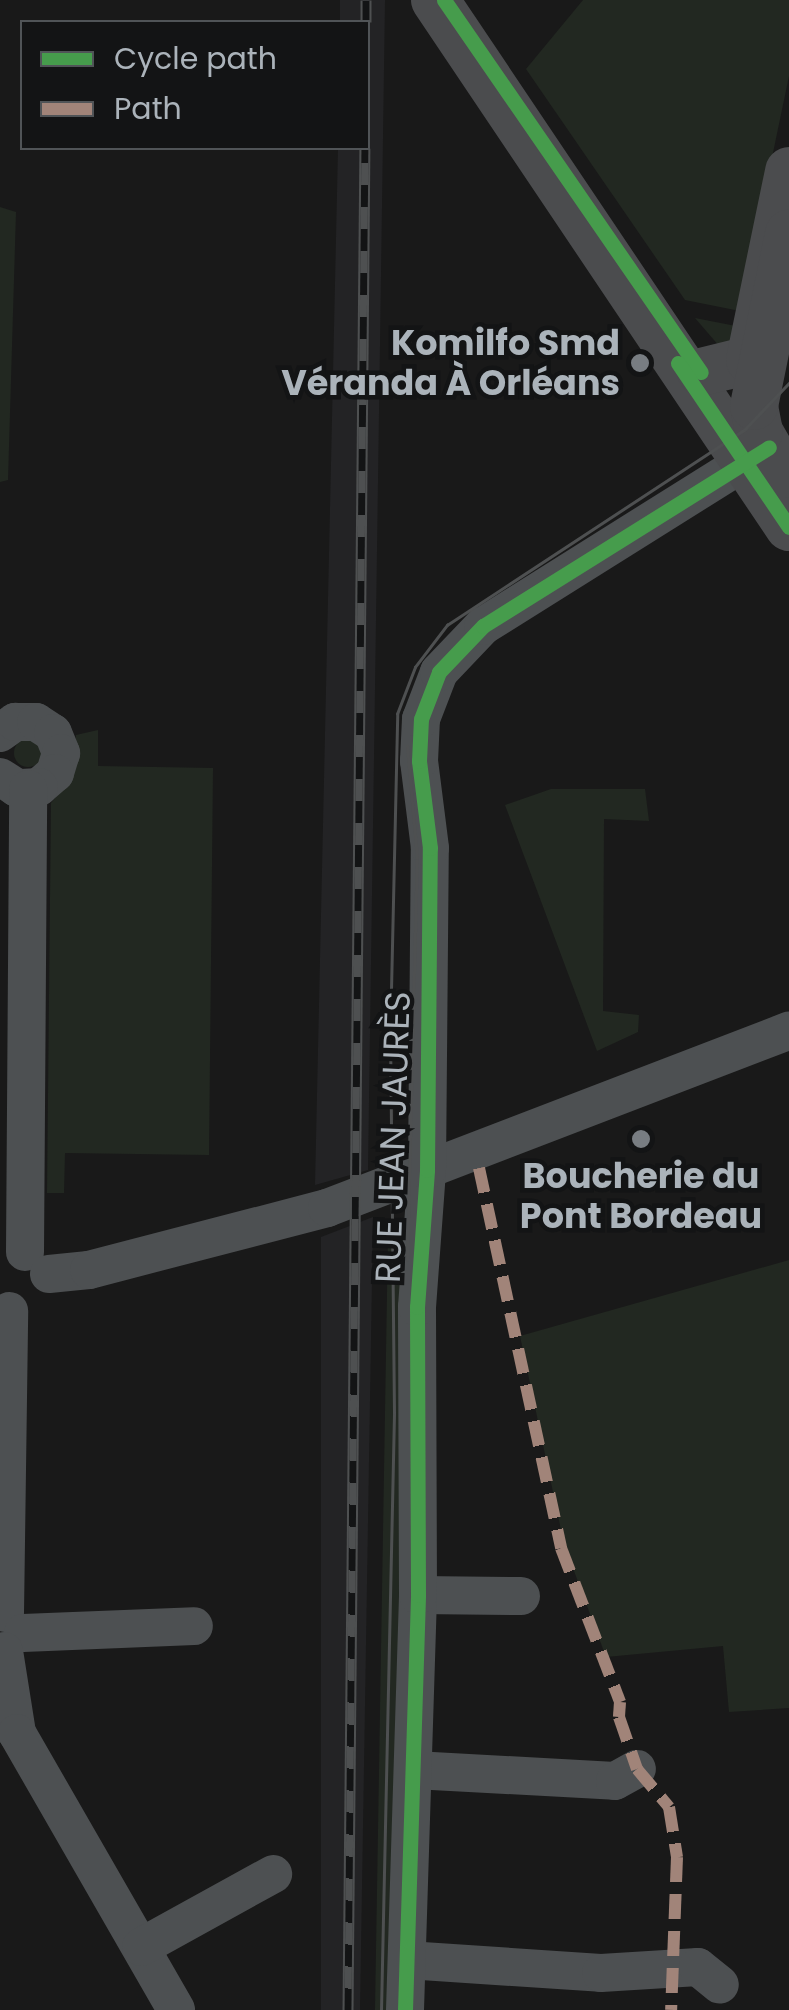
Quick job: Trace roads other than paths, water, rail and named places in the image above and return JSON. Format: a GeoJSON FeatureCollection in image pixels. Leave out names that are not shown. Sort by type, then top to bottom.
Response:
{"type":"FeatureCollection","features":[{"type":"Feature","properties":{"kind":"main road"},"geometry":{"type":"LineString","coordinates":[[447,4],[701,372],[762,448]]}},
{"type":"Feature","properties":{"kind":"main road"},"geometry":{"type":"LineString","coordinates":[[447,4],[762,448],[789,508]]}},
{"type":"Feature","properties":{"kind":"main road"},"geometry":{"type":"LineString","coordinates":[[762,448],[750,360],[789,171]]}},
{"type":"Feature","properties":{"kind":"main road"},"geometry":{"type":"LineString","coordinates":[[789,234],[754,406],[762,448],[789,527]]}},
{"type":"Feature","properties":{"kind":"main road"},"geometry":{"type":"LineString","coordinates":[[701,372],[750,360]]}},
{"type":"Feature","properties":{"kind":"street","name":"RUE JEAN JAURÈS"},"geometry":{"type":"LineString","coordinates":[[405,2010],[418,1595],[418,1307],[427,1170],[430,848],[418,761],[427,696],[459,646],[483,626],[762,448]]}},
{"type":"Feature","properties":{"kind":"street"},"geometry":{"type":"LineString","coordinates":[[0,733],[15,722],[36,722],[59,742],[55,774],[14,783],[24,1264],[38,1292],[4,1311],[6,1632],[16,1733],[176,2010]]}},
{"type":"Feature","properties":{"kind":"street"},"geometry":{"type":"LineString","coordinates":[[24,1264],[89,1270],[290,1219],[789,1031]]}},
{"type":"Feature","properties":{"kind":"street"},"geometry":{"type":"LineString","coordinates":[[418,1595],[522,1596]]}},
{"type":"Feature","properties":{"kind":"street"},"geometry":{"type":"LineString","coordinates":[[6,1632],[194,1626]]}},
{"type":"Feature","properties":{"kind":"street"},"geometry":{"type":"LineString","coordinates":[[414,1770],[615,1782],[638,1769]]}},
{"type":"Feature","properties":{"kind":"street"},"geometry":{"type":"LineString","coordinates":[[141,1947],[273,1874]]}},
{"type":"Feature","properties":{"kind":"street"},"geometry":{"type":"LineString","coordinates":[[407,1960],[602,1973],[698,1967],[720,1985]]}},
{"type":"Feature","properties":{"kind":"tram line"},"geometry":{"type":"LineString","coordinates":[[381,2010],[394,1413],[390,1034],[397,714],[415,667],[447,625],[745,429],[789,383]]}},
{"type":"Feature","properties":{"kind":"tram line"},"geometry":{"type":"LineString","coordinates":[[407,746],[417,858],[407,1260]]}},
{"type":"Feature","properties":{"kind":"railway"},"geometry":{"type":"LineString","coordinates":[[366,0],[366,20]]}},
{"type":"Feature","properties":{"kind":"railway"},"geometry":{"type":"LineString","coordinates":[[348,2010],[365,150]]}},
{"type":"Feature","properties":{"kind":"place","name":"Komilfo Smd Véranda À Orléans"},"geometry":{"type":"Point","coordinates":[640,363]}},
{"type":"Feature","properties":{"kind":"place","name":"Boucherie du Pont Bordeau"},"geometry":{"type":"Point","coordinates":[641,1139]}}]}
